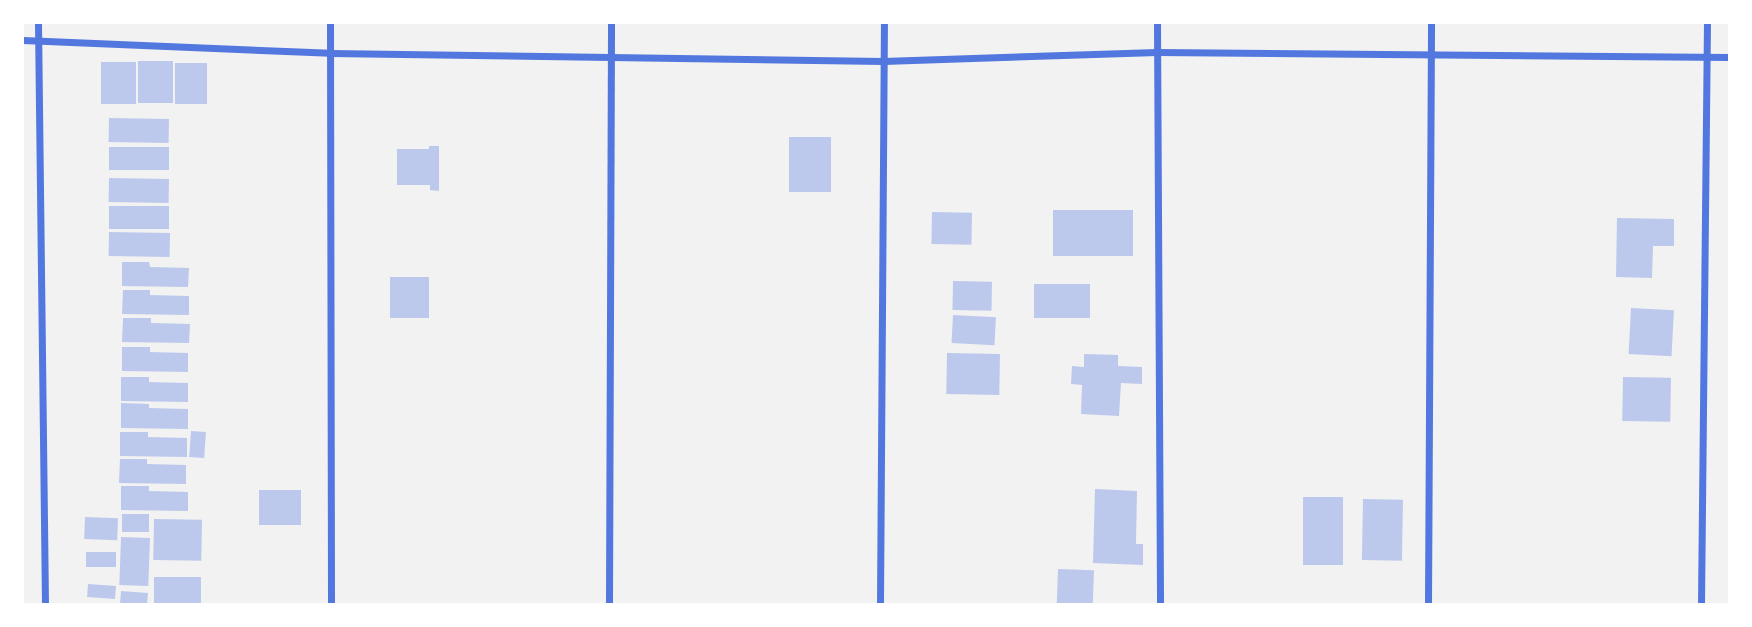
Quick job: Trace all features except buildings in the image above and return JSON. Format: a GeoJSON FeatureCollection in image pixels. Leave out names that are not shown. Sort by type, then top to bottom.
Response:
{"type":"FeatureCollection","features":[{"type":"Feature","properties":{"kind":"street"},"geometry":{"type":"LineString","coordinates":[[38,23],[45,604]]}},
{"type":"Feature","properties":{"kind":"street"},"geometry":{"type":"LineString","coordinates":[[331,23],[331,604]]}},
{"type":"Feature","properties":{"kind":"street"},"geometry":{"type":"LineString","coordinates":[[609,604],[611,23]]}},
{"type":"Feature","properties":{"kind":"street"},"geometry":{"type":"LineString","coordinates":[[880,604],[884,23]]}},
{"type":"Feature","properties":{"kind":"street"},"geometry":{"type":"LineString","coordinates":[[1157,23],[1160,604]]}},
{"type":"Feature","properties":{"kind":"street"},"geometry":{"type":"LineString","coordinates":[[1428,604],[1431,23]]}},
{"type":"Feature","properties":{"kind":"street"},"geometry":{"type":"LineString","coordinates":[[1701,604],[1707,23]]}},
{"type":"Feature","properties":{"kind":"street"},"geometry":{"type":"LineString","coordinates":[[23,40],[330,53],[883,61],[1157,52],[1729,57]]}}]}
